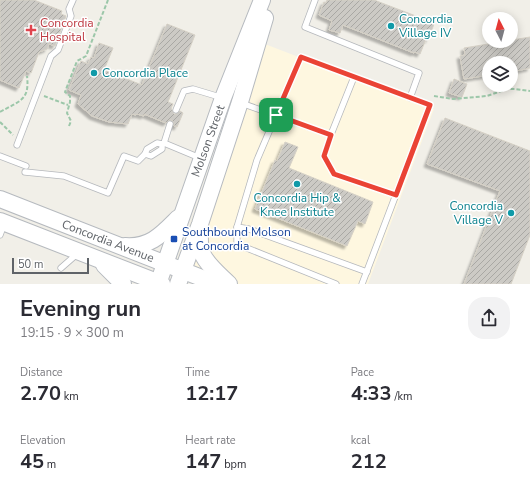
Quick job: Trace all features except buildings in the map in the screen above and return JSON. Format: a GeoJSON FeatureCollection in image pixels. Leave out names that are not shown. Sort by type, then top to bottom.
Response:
{"type":"FeatureCollection","features":[{"type":"Feature","properties":{"kind":"street","name":"Molson Street"},"geometry":{"type":"LineString","coordinates":[[181,278],[200,224],[232,100],[262,0]]}},
{"type":"Feature","properties":{"kind":"street","name":"Molson Street"},"geometry":{"type":"LineString","coordinates":[[159,284],[202,158],[232,100],[270,0]]}},
{"type":"Feature","properties":{"kind":"street","name":"Concordia Avenue"},"geometry":{"type":"LineString","coordinates":[[0,199],[165,263],[181,278],[217,284]]}},
{"type":"Feature","properties":{"kind":"street"},"geometry":{"type":"LineString","coordinates":[[117,245],[137,247],[149,243],[162,234],[181,216]]}},
{"type":"Feature","properties":{"kind":"street"},"geometry":{"type":"LineString","coordinates":[[200,224],[200,244],[202,252],[205,258],[229,284]]}},
{"type":"Feature","properties":{"kind":"street","name":"Concordia Avenue"},"geometry":{"type":"LineString","coordinates":[[2,226],[99,259],[159,284]]}},
{"type":"Feature","properties":{"kind":"street"},"geometry":{"type":"LineString","coordinates":[[99,259],[124,284]]}},
{"type":"Feature","properties":{"kind":"lane"},"geometry":{"type":"LineString","coordinates":[[18,142],[51,56],[58,50],[71,16],[69,9],[73,0]]}},
{"type":"Feature","properties":{"kind":"lane"},"geometry":{"type":"LineString","coordinates":[[315,0],[305,27],[419,73],[410,98]]}},
{"type":"Feature","properties":{"kind":"lane"},"geometry":{"type":"LineString","coordinates":[[336,284],[237,244],[237,227],[257,160],[301,57],[430,105],[362,284]]}},
{"type":"Feature","properties":{"kind":"lane"},"geometry":{"type":"LineString","coordinates":[[354,77],[324,156],[334,174],[396,195]]}},
{"type":"Feature","properties":{"kind":"lane"},"geometry":{"type":"LineString","coordinates":[[176,110],[184,91],[193,89],[232,100],[331,135]]}},
{"type":"Feature","properties":{"kind":"lane"},"geometry":{"type":"LineString","coordinates":[[163,143],[170,124]]}},
{"type":"Feature","properties":{"kind":"lane"},"geometry":{"type":"LineString","coordinates":[[0,156],[25,169],[64,176],[108,193],[124,156],[138,161],[145,154],[147,149],[158,143],[163,143],[202,158]]}},
{"type":"Feature","properties":{"kind":"lane"},"geometry":{"type":"LineString","coordinates":[[237,227],[249,229],[367,272]]}},
{"type":"Feature","properties":{"kind":"lane"},"geometry":{"type":"LineString","coordinates":[[61,268],[67,261],[79,252]]}},
{"type":"Feature","properties":{"kind":"path"},"geometry":{"type":"LineString","coordinates":[[69,126],[71,121],[67,115],[70,96],[65,92],[77,61],[86,56],[108,0]]}},
{"type":"Feature","properties":{"kind":"path"},"geometry":{"type":"LineString","coordinates":[[0,112],[25,97],[28,88],[27,76]]}},
{"type":"Feature","properties":{"kind":"path"},"geometry":{"type":"LineString","coordinates":[[434,96],[453,99],[487,96],[507,89],[530,91]]}},
{"type":"Feature","properties":{"kind":"path"},"geometry":{"type":"LineString","coordinates":[[50,98],[68,106]]}},
{"type":"Feature","properties":{"kind":"path"},"geometry":{"type":"LineString","coordinates":[[0,122],[18,142]]}},
{"type":"Feature","properties":{"kind":"shaded area"},"geometry":{"type":"Polygon","coordinates":[[[257,41],[434,109],[368,284],[224,284],[176,263],[257,41]]]}},
{"type":"Feature","properties":{"kind":"place","name":"Concordia Village IV"},"geometry":{"type":"Point","coordinates":[391,26]}},
{"type":"Feature","properties":{"kind":"place","name":"Concordia Hospital"},"geometry":{"type":"Point","coordinates":[31,30]}},
{"type":"Feature","properties":{"kind":"place","name":"Concordia Place"},"geometry":{"type":"Point","coordinates":[94,73]}},
{"type":"Feature","properties":{"kind":"place","name":"Concordia Hip & Knee Institute"},"geometry":{"type":"Point","coordinates":[297,184]}},
{"type":"Feature","properties":{"kind":"place","name":"Concordia Village V"},"geometry":{"type":"Point","coordinates":[511,213]}},
{"type":"Feature","properties":{"kind":"place","name":"Southbound Molson at Concordia"},"geometry":{"type":"Point","coordinates":[174,239]}},
{"type":"Feature","properties":{"kind":"route"},"geometry":{"type":"LineString","coordinates":[[301,57],[430,105],[396,195],[334,174],[324,156],[331,135],[276,115],[301,57]]}}]}
